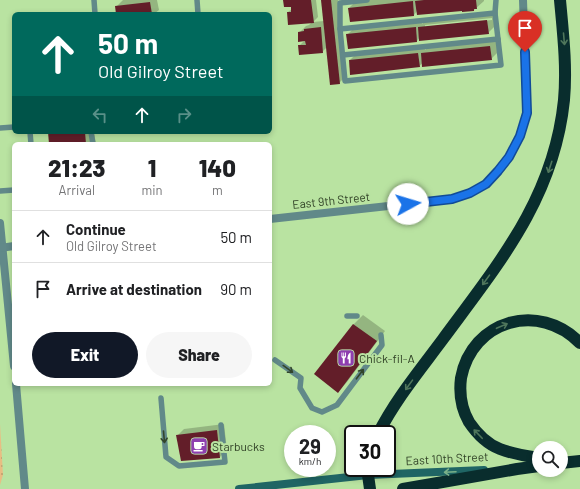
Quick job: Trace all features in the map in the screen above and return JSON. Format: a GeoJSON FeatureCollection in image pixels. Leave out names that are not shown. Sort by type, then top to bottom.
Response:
{"type":"FeatureCollection","features":[{"type":"Feature","properties":{"kind":"highway"},"geometry":{"type":"LineString","coordinates":[[383,425],[394,405],[506,254],[529,215],[542,188],[554,155],[564,100],[565,64],[560,0]]}},
{"type":"Feature","properties":{"kind":"highway"},"geometry":{"type":"LineString","coordinates":[[532,457],[500,449],[486,441],[474,429],[465,415],[460,400],[460,384],[463,368],[471,352],[483,338],[497,328],[512,322],[526,320],[542,321],[569,332],[580,343]]}},
{"type":"Feature","properties":{"kind":"highway"},"geometry":{"type":"LineString","coordinates":[[517,468],[532,467]]}},
{"type":"Feature","properties":{"kind":"highway","name":"East 10th Street"},"geometry":{"type":"LineString","coordinates":[[404,489],[517,468]]}},
{"type":"Feature","properties":{"kind":"highway"},"geometry":{"type":"LineString","coordinates":[[369,477],[370,489]]}},
{"type":"Feature","properties":{"kind":"main road","name":"East 10th Street"},"geometry":{"type":"LineString","coordinates":[[396,471],[517,468]]}},
{"type":"Feature","properties":{"kind":"main road","name":"East 10th Street"},"geometry":{"type":"LineString","coordinates":[[239,489],[344,475]]}},
{"type":"Feature","properties":{"kind":"street","name":"East 9th Street"},"geometry":{"type":"LineString","coordinates":[[272,219],[452,199],[470,193],[486,184],[509,157],[520,136],[527,113],[523,0]]}},
{"type":"Feature","properties":{"kind":"street"},"geometry":{"type":"LineString","coordinates":[[0,223],[1,247],[12,348]]}},
{"type":"Feature","properties":{"kind":"street"},"geometry":{"type":"LineString","coordinates":[[1,247],[12,246]]}},
{"type":"Feature","properties":{"kind":"street"},"geometry":{"type":"LineString","coordinates":[[16,386],[25,489]]}},
{"type":"Feature","properties":{"kind":"lane"},"geometry":{"type":"LineString","coordinates":[[94,0],[95,12]]}},
{"type":"Feature","properties":{"kind":"lane"},"geometry":{"type":"LineString","coordinates":[[197,0],[198,12]]}},
{"type":"Feature","properties":{"kind":"lane"},"geometry":{"type":"LineString","coordinates":[[367,0],[340,3],[340,29],[345,81],[500,64],[495,13],[496,0]]}},
{"type":"Feature","properties":{"kind":"lane"},"geometry":{"type":"LineString","coordinates":[[340,29],[495,13]]}},
{"type":"Feature","properties":{"kind":"lane"},"geometry":{"type":"LineString","coordinates":[[342,55],[498,39]]}},
{"type":"Feature","properties":{"kind":"lane"},"geometry":{"type":"LineString","coordinates":[[0,128],[12,127]]}},
{"type":"Feature","properties":{"kind":"lane"},"geometry":{"type":"LineString","coordinates":[[0,191],[12,190]]}},
{"type":"Feature","properties":{"kind":"lane"},"geometry":{"type":"LineString","coordinates":[[347,316],[357,316]]}},
{"type":"Feature","properties":{"kind":"lane"},"geometry":{"type":"LineString","coordinates":[[275,360],[300,378],[300,388],[312,408],[322,412],[336,405],[382,345],[381,335]]}},
{"type":"Feature","properties":{"kind":"lane"},"geometry":{"type":"LineString","coordinates":[[161,398],[166,457],[179,466],[225,462],[221,425]]}},
{"type":"Feature","properties":{"kind":"shaded area"},"geometry":{"type":"Polygon","coordinates":[[[0,424],[3,475],[0,485],[0,424]]]}},
{"type":"Feature","properties":{"kind":"building"},"geometry":{"type":"Polygon","coordinates":[[[283,0],[311,0],[314,23],[288,25],[287,12],[291,12],[291,7],[284,7],[283,0]]]}},
{"type":"Feature","properties":{"kind":"building"},"geometry":{"type":"Polygon","coordinates":[[[321,0],[331,0],[340,84],[330,85],[321,0]]]}},
{"type":"Feature","properties":{"kind":"building"},"geometry":{"type":"Polygon","coordinates":[[[476,0],[477,9],[474,9],[474,11],[417,15],[415,1],[476,0]]]}},
{"type":"Feature","properties":{"kind":"building"},"geometry":{"type":"Polygon","coordinates":[[[413,1],[414,16],[350,22],[348,8],[413,1]]]}},
{"type":"Feature","properties":{"kind":"building"},"geometry":{"type":"Polygon","coordinates":[[[150,2],[152,12],[116,12],[115,6],[150,2]]]}},
{"type":"Feature","properties":{"kind":"building"},"geometry":{"type":"Polygon","coordinates":[[[487,20],[489,34],[419,41],[418,27],[487,20]]]}},
{"type":"Feature","properties":{"kind":"building"},"geometry":{"type":"Polygon","coordinates":[[[321,27],[323,53],[299,55],[298,45],[306,45],[305,41],[298,42],[298,32],[304,31],[304,29],[321,27]]]}},
{"type":"Feature","properties":{"kind":"building"},"geometry":{"type":"Polygon","coordinates":[[[416,27],[417,42],[348,49],[346,34],[416,27]]]}},
{"type":"Feature","properties":{"kind":"building"},"geometry":{"type":"Polygon","coordinates":[[[490,46],[492,60],[422,67],[421,53],[490,46]]]}},
{"type":"Feature","properties":{"kind":"building"},"geometry":{"type":"Polygon","coordinates":[[[418,53],[420,67],[350,75],[349,60],[418,53]]]}},
{"type":"Feature","properties":{"kind":"building"},"geometry":{"type":"Polygon","coordinates":[[[48,134],[85,134],[86,142],[49,142],[48,134]]]}},
{"type":"Feature","properties":{"kind":"building","name":"Chick-fil-A"},"geometry":{"type":"Polygon","coordinates":[[[353,324],[377,341],[338,393],[314,374],[353,324]]]}},
{"type":"Feature","properties":{"kind":"building","name":"Starbucks"},"geometry":{"type":"Polygon","coordinates":[[[217,430],[220,458],[181,461],[176,435],[217,430]]]}},
{"type":"Feature","properties":{"kind":"place","name":"Chick-fil-A"},"geometry":{"type":"Point","coordinates":[346,358]}},
{"type":"Feature","properties":{"kind":"place","name":"Starbucks"},"geometry":{"type":"Point","coordinates":[199,446]}},
{"type":"Feature","properties":{"kind":"route"},"geometry":{"type":"LineString","coordinates":[[408,204],[452,199],[470,193],[486,184],[509,157],[520,136],[527,113],[525,52]]}}]}
